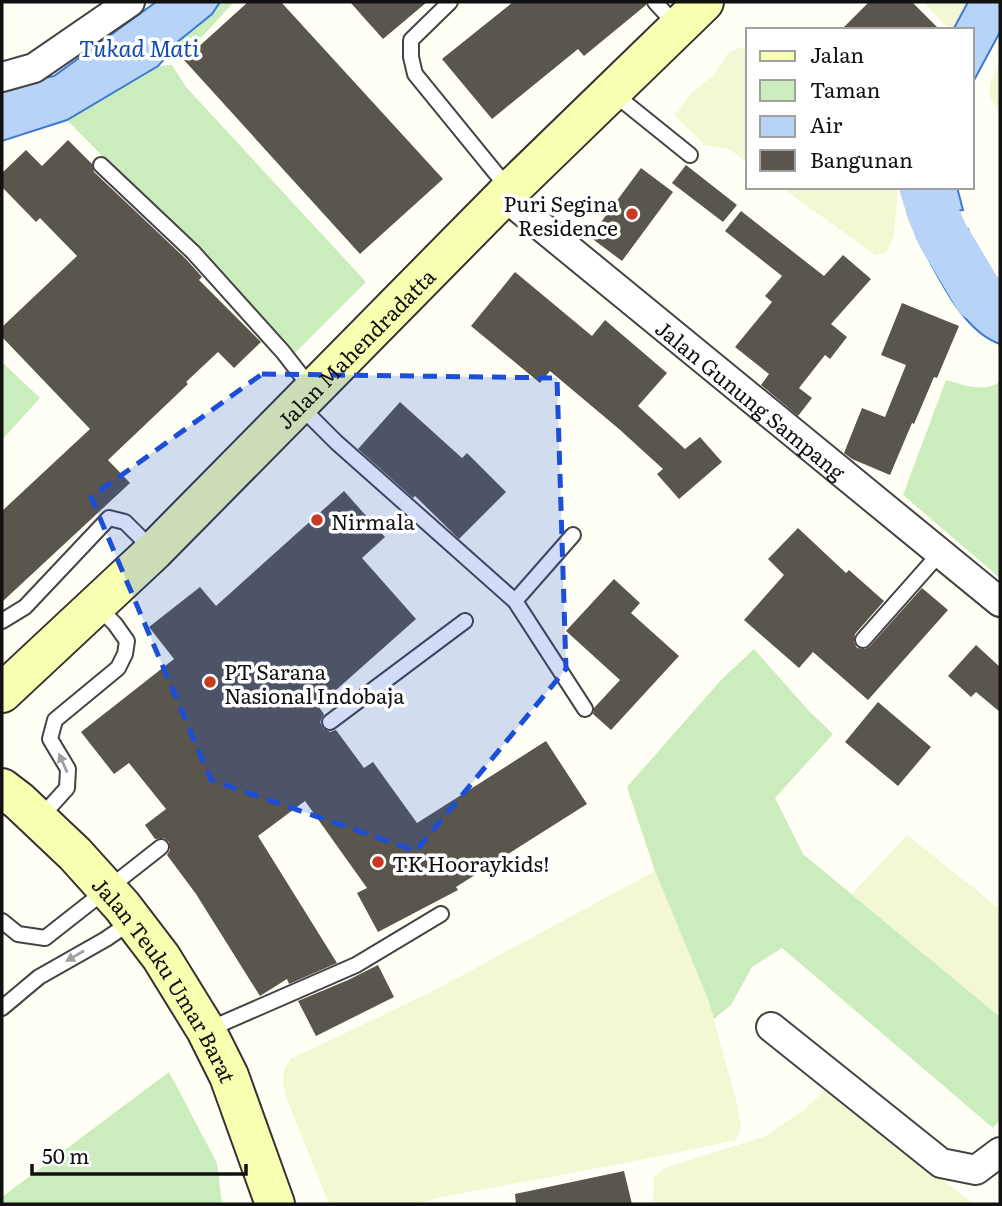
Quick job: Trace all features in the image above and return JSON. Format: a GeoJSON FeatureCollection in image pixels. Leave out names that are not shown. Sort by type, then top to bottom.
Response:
{"type":"FeatureCollection","features":[{"type":"Feature","properties":{"kind":"main road","name":"Jalan Mahendradatta"},"geometry":{"type":"LineString","coordinates":[[2,693],[154,551],[507,193],[612,92],[679,10]]}},
{"type":"Feature","properties":{"kind":"main road","name":"Jalan Teuku Umar Barat"},"geometry":{"type":"LineString","coordinates":[[2,788],[72,851],[133,920],[161,957],[206,1030],[229,1076],[275,1204]]}},
{"type":"Feature","properties":{"kind":"street"},"geometry":{"type":"LineString","coordinates":[[2,77],[34,68],[130,2]]}},
{"type":"Feature","properties":{"kind":"street","name":"Jalan Gunung Sampang"},"geometry":{"type":"LineString","coordinates":[[507,193],[1000,602]]}},
{"type":"Feature","properties":{"kind":"street"},"geometry":{"type":"LineString","coordinates":[[771,1027],[941,1163],[976,1171],[1000,1152]]}},
{"type":"Feature","properties":{"kind":"lane"},"geometry":{"type":"LineString","coordinates":[[450,2],[411,40],[415,74],[507,193]]}},
{"type":"Feature","properties":{"kind":"lane"},"geometry":{"type":"LineString","coordinates":[[612,92],[690,155]]}},
{"type":"Feature","properties":{"kind":"lane"},"geometry":{"type":"LineString","coordinates":[[101,164],[193,252],[282,352],[305,398],[346,451],[515,601],[585,709]]}},
{"type":"Feature","properties":{"kind":"lane"},"geometry":{"type":"LineString","coordinates":[[2,621],[25,607],[109,518],[125,522],[154,551]]}},
{"type":"Feature","properties":{"kind":"lane"},"geometry":{"type":"LineString","coordinates":[[515,601],[573,535]]}},
{"type":"Feature","properties":{"kind":"lane"},"geometry":{"type":"LineString","coordinates":[[863,640],[940,553]]}},
{"type":"Feature","properties":{"kind":"lane"},"geometry":{"type":"LineString","coordinates":[[39,819],[67,788],[68,769],[50,739],[55,720],[118,668],[125,654],[127,641],[96,604]]}},
{"type":"Feature","properties":{"kind":"lane"},"geometry":{"type":"LineString","coordinates":[[330,722],[465,621]]}},
{"type":"Feature","properties":{"kind":"lane"},"geometry":{"type":"LineString","coordinates":[[2,921],[18,934],[45,937],[161,847]]}},
{"type":"Feature","properties":{"kind":"lane"},"geometry":{"type":"LineString","coordinates":[[206,1030],[356,965],[441,915]]}},
{"type":"Feature","properties":{"kind":"lane"},"geometry":{"type":"LineString","coordinates":[[2,1008],[39,977],[106,939],[133,920]]}},
{"type":"Feature","properties":{"kind":"highlighted area"},"geometry":{"type":"Polygon","coordinates":[[[262,374],[557,378],[566,669],[416,851],[211,780],[91,497],[262,374]]]}},
{"type":"Feature","properties":{"kind":"green space"},"geometry":{"type":"Polygon","coordinates":[[[220,2],[234,2],[191,46],[174,57],[169,54],[170,48],[212,14],[220,2]]]}},
{"type":"Feature","properties":{"kind":"green space"},"geometry":{"type":"Polygon","coordinates":[[[923,2],[968,2],[954,28],[948,28],[923,2]]]}},
{"type":"Feature","properties":{"kind":"green space"},"geometry":{"type":"Polygon","coordinates":[[[741,47],[746,49],[746,162],[729,149],[705,145],[674,115],[691,93],[714,75],[728,53],[741,47]]]}},
{"type":"Feature","properties":{"kind":"green space"},"geometry":{"type":"Polygon","coordinates":[[[1000,61],[1000,111],[989,95],[1000,61]]]}},
{"type":"Feature","properties":{"kind":"green space"},"geometry":{"type":"Polygon","coordinates":[[[172,65],[186,87],[366,282],[295,353],[67,120],[158,66],[172,65]]]}},
{"type":"Feature","properties":{"kind":"green space"},"geometry":{"type":"Polygon","coordinates":[[[784,189],[898,189],[894,236],[886,253],[875,255],[784,189]]]}},
{"type":"Feature","properties":{"kind":"green space"},"geometry":{"type":"Polygon","coordinates":[[[2,362],[40,398],[2,440],[2,362]]]}},
{"type":"Feature","properties":{"kind":"green space"},"geometry":{"type":"Polygon","coordinates":[[[946,380],[980,388],[1000,382],[1000,578],[903,495],[946,380]]]}},
{"type":"Feature","properties":{"kind":"green space"},"geometry":{"type":"Polygon","coordinates":[[[754,649],[833,734],[775,798],[803,854],[1000,1017],[1000,1120],[993,1128],[782,948],[752,967],[731,1005],[714,1019],[655,871],[627,787],[721,680],[754,649]]]}},
{"type":"Feature","properties":{"kind":"green space"},"geometry":{"type":"Polygon","coordinates":[[[907,835],[1000,909],[1000,1017],[852,894],[907,835]]]}},
{"type":"Feature","properties":{"kind":"green space"},"geometry":{"type":"Polygon","coordinates":[[[655,871],[708,999],[736,1100],[741,1127],[736,1140],[414,1204],[329,1204],[286,1097],[284,1070],[291,1059],[433,991],[655,871]]]}},
{"type":"Feature","properties":{"kind":"green space"},"geometry":{"type":"Polygon","coordinates":[[[169,1072],[217,1163],[222,1204],[2,1204],[2,1197],[169,1072]]]}},
{"type":"Feature","properties":{"kind":"green space"},"geometry":{"type":"Polygon","coordinates":[[[825,1090],[974,1204],[653,1204],[654,1177],[665,1168],[766,1136],[805,1109],[825,1090]]]}},
{"type":"Feature","properties":{"kind":"water","name":"Tukad Mati"},"geometry":{"type":"Polygon","coordinates":[[[156,2],[220,2],[212,14],[170,48],[169,54],[158,66],[67,120],[2,141],[2,87],[54,76],[156,2]]]}},
{"type":"Feature","properties":{"kind":"water"},"geometry":{"type":"Polygon","coordinates":[[[968,2],[1000,2],[1000,32],[974,80],[974,28],[954,28],[968,2]]]}},
{"type":"Feature","properties":{"kind":"water"},"geometry":{"type":"Polygon","coordinates":[[[905,189],[958,189],[963,210],[908,215],[905,189]]]}},
{"type":"Feature","properties":{"kind":"water"},"geometry":{"type":"Polygon","coordinates":[[[968,229],[981,271],[1000,287],[1000,344],[973,327],[962,314],[917,238],[968,229]]]}},
{"type":"Feature","properties":{"kind":"building"},"geometry":{"type":"Polygon","coordinates":[[[248,2],[281,2],[443,179],[360,254],[184,60],[248,2]]]}},
{"type":"Feature","properties":{"kind":"building"},"geometry":{"type":"Polygon","coordinates":[[[350,2],[427,2],[383,39],[350,2]]]}},
{"type":"Feature","properties":{"kind":"building"},"geometry":{"type":"Polygon","coordinates":[[[513,2],[646,2],[646,5],[584,56],[578,49],[492,119],[442,59],[513,2]]]}},
{"type":"Feature","properties":{"kind":"building"},"geometry":{"type":"Polygon","coordinates":[[[869,2],[912,2],[938,28],[843,28],[869,2]]]}},
{"type":"Feature","properties":{"kind":"building"},"geometry":{"type":"Polygon","coordinates":[[[68,140],[92,164],[94,172],[186,259],[202,277],[199,280],[261,342],[234,368],[218,352],[108,460],[130,483],[2,602],[2,511],[90,429],[2,337],[2,327],[77,256],[40,218],[36,222],[2,187],[2,173],[26,150],[42,166],[68,140]]]}},
{"type":"Feature","properties":{"kind":"building"},"geometry":{"type":"Polygon","coordinates":[[[686,165],[737,205],[723,222],[672,183],[686,165]]]}},
{"type":"Feature","properties":{"kind":"building","name":"Puri Segina Residence"},"geometry":{"type":"Polygon","coordinates":[[[641,168],[673,192],[622,261],[590,237],[641,168]]]}},
{"type":"Feature","properties":{"kind":"building"},"geometry":{"type":"Polygon","coordinates":[[[741,211],[824,276],[843,255],[871,279],[831,324],[847,337],[830,359],[825,355],[799,388],[812,398],[798,416],[761,385],[769,374],[735,347],[772,302],[765,296],[782,276],[725,231],[741,211]]]}},
{"type":"Feature","properties":{"kind":"building"},"geometry":{"type":"Polygon","coordinates":[[[515,272],[592,336],[605,320],[667,373],[638,406],[685,449],[700,437],[722,462],[679,499],[657,474],[663,469],[550,371],[540,383],[471,326],[515,272]]]}},
{"type":"Feature","properties":{"kind":"building"},"geometry":{"type":"Polygon","coordinates":[[[902,303],[959,326],[890,475],[844,453],[862,408],[885,417],[906,365],[881,355],[902,303]]]}},
{"type":"Feature","properties":{"kind":"building"},"geometry":{"type":"Polygon","coordinates":[[[400,402],[462,458],[467,453],[506,492],[459,539],[415,496],[413,498],[358,449],[400,402]]]}},
{"type":"Feature","properties":{"kind":"building"},"geometry":{"type":"Polygon","coordinates":[[[344,491],[385,537],[362,558],[416,619],[318,706],[324,714],[320,722],[323,728],[330,732],[336,730],[364,768],[373,762],[417,823],[546,741],[587,804],[456,887],[458,890],[378,932],[357,893],[367,888],[305,801],[258,836],[337,963],[289,984],[287,979],[260,996],[196,894],[167,855],[170,850],[169,842],[164,838],[155,839],[145,825],[166,809],[129,763],[114,774],[81,732],[174,659],[149,627],[200,587],[216,606],[344,491]]]}},
{"type":"Feature","properties":{"kind":"building"},"geometry":{"type":"Polygon","coordinates":[[[798,528],[846,573],[849,570],[884,601],[855,634],[854,642],[857,648],[865,649],[870,646],[922,588],[948,610],[868,700],[813,652],[799,668],[744,620],[784,575],[768,559],[798,528]]]}},
{"type":"Feature","properties":{"kind":"building"},"geometry":{"type":"Polygon","coordinates":[[[614,579],[640,603],[631,613],[679,656],[611,730],[593,714],[594,708],[620,680],[566,631],[614,579]]]}},
{"type":"Feature","properties":{"kind":"building"},"geometry":{"type":"Polygon","coordinates":[[[976,645],[1000,667],[1000,712],[976,692],[971,697],[948,676],[976,645]]]}},
{"type":"Feature","properties":{"kind":"building"},"geometry":{"type":"Polygon","coordinates":[[[878,702],[931,747],[898,786],[845,742],[878,702]]]}},
{"type":"Feature","properties":{"kind":"building"},"geometry":{"type":"Polygon","coordinates":[[[378,965],[394,997],[316,1036],[298,1001],[378,965]]]}},
{"type":"Feature","properties":{"kind":"building"},"geometry":{"type":"Polygon","coordinates":[[[624,1171],[632,1204],[516,1204],[515,1194],[624,1171]]]}},
{"type":"Feature","properties":{"kind":"waterway"},"geometry":{"type":"LineString","coordinates":[[926,189],[942,234],[979,296],[1000,306]]}},
{"type":"Feature","properties":{"kind":"place","name":"Puri Segina Residence"},"geometry":{"type":"Point","coordinates":[632,214]}},
{"type":"Feature","properties":{"kind":"place","name":"Nirmala"},"geometry":{"type":"Point","coordinates":[317,520]}},
{"type":"Feature","properties":{"kind":"place","name":"PT Sarana Nasional Indobaja"},"geometry":{"type":"Point","coordinates":[210,682]}},
{"type":"Feature","properties":{"kind":"place","name":"TK Hooraykids!"},"geometry":{"type":"Point","coordinates":[378,862]}}]}
